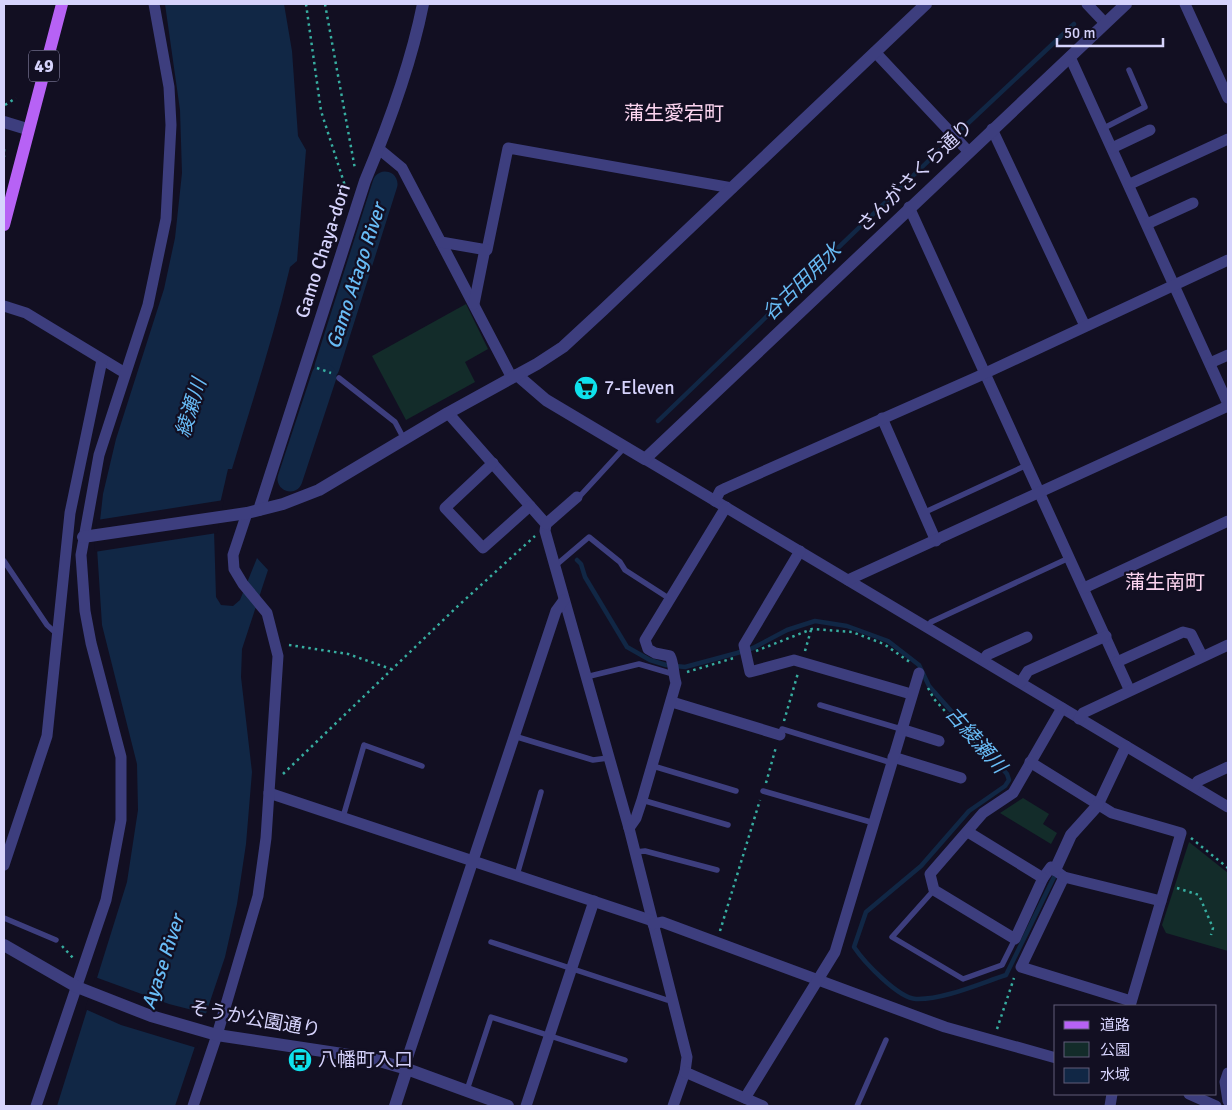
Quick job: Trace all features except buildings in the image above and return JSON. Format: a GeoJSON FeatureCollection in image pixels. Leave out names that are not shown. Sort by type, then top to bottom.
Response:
{"type":"FeatureCollection","features":[{"type":"Feature","properties":{"kind":"main road","name":"49"},"geometry":{"type":"LineString","coordinates":[[4,225],[27,129],[62,4]]}},
{"type":"Feature","properties":{"kind":"street"},"geometry":{"type":"LineString","coordinates":[[36,1106],[83,990],[113,872],[121,820],[121,757],[85,611],[81,575],[89,536],[99,455],[148,305],[163,237],[169,196],[171,125],[168,87],[154,4]]}},
{"type":"Feature","properties":{"kind":"street","name":"Gamo Chaya-dori"},"geometry":{"type":"LineString","coordinates":[[248,512],[379,149],[418,27],[423,4]]}},
{"type":"Feature","properties":{"kind":"street"},"geometry":{"type":"LineString","coordinates":[[1087,4],[1105,23]]}},
{"type":"Feature","properties":{"kind":"street","name":"さんがさくら通り"},"geometry":{"type":"LineString","coordinates":[[645,459],[968,151],[1126,4]]}},
{"type":"Feature","properties":{"kind":"street"},"geometry":{"type":"LineString","coordinates":[[1184,4],[1227,90]]}},
{"type":"Feature","properties":{"kind":"street"},"geometry":{"type":"LineString","coordinates":[[89,536],[248,512],[319,490],[448,413],[515,377],[562,347],[875,52],[921,5]]}},
{"type":"Feature","properties":{"kind":"street"},"geometry":{"type":"LineString","coordinates":[[875,52],[968,151]]}},
{"type":"Feature","properties":{"kind":"street"},"geometry":{"type":"LineString","coordinates":[[848,580],[1228,405],[1130,184],[1070,57]]}},
{"type":"Feature","properties":{"kind":"street"},"geometry":{"type":"LineString","coordinates":[[4,122],[27,129]]}},
{"type":"Feature","properties":{"kind":"street"},"geometry":{"type":"LineString","coordinates":[[992,129],[1085,326]]}},
{"type":"Feature","properties":{"kind":"street"},"geometry":{"type":"LineString","coordinates":[[1112,148],[1150,130]]}},
{"type":"Feature","properties":{"kind":"street"},"geometry":{"type":"LineString","coordinates":[[1130,184],[1228,139]]}},
{"type":"Feature","properties":{"kind":"street"},"geometry":{"type":"LineString","coordinates":[[474,304],[508,148],[732,188]]}},
{"type":"Feature","properties":{"kind":"street"},"geometry":{"type":"LineString","coordinates":[[379,149],[402,168],[515,377],[546,400],[1228,807]]}},
{"type":"Feature","properties":{"kind":"street"},"geometry":{"type":"LineString","coordinates":[[1147,224],[1193,203]]}},
{"type":"Feature","properties":{"kind":"street"},"geometry":{"type":"LineString","coordinates":[[909,208],[1129,689]]}},
{"type":"Feature","properties":{"kind":"street"},"geometry":{"type":"LineString","coordinates":[[441,242],[485,250]]}},
{"type":"Feature","properties":{"kind":"street"},"geometry":{"type":"LineString","coordinates":[[715,501],[720,492],[726,488],[1000,367],[1228,260]]}},
{"type":"Feature","properties":{"kind":"street"},"geometry":{"type":"LineString","coordinates":[[4,306],[26,313],[125,374]]}},
{"type":"Feature","properties":{"kind":"street"},"geometry":{"type":"LineString","coordinates":[[1210,363],[1228,355]]}},
{"type":"Feature","properties":{"kind":"street"},"geometry":{"type":"LineString","coordinates":[[4,865],[48,736],[70,514],[102,360]]}},
{"type":"Feature","properties":{"kind":"street"},"geometry":{"type":"LineString","coordinates":[[448,413],[530,506],[546,528],[564,600],[629,828],[687,1057],[685,1072],[673,1106]]}},
{"type":"Feature","properties":{"kind":"street"},"geometry":{"type":"LineString","coordinates":[[882,418],[936,540]]}},
{"type":"Feature","properties":{"kind":"street"},"geometry":{"type":"LineString","coordinates":[[493,463],[445,508],[483,548],[530,506]]}},
{"type":"Feature","properties":{"kind":"street"},"geometry":{"type":"LineString","coordinates":[[546,528],[577,497]]}},
{"type":"Feature","properties":{"kind":"street"},"geometry":{"type":"LineString","coordinates":[[629,828],[636,818],[642,800],[676,683],[670,656],[655,653],[648,648],[645,640],[726,507]]}},
{"type":"Feature","properties":{"kind":"street"},"geometry":{"type":"LineString","coordinates":[[193,1106],[213,1034],[258,896],[263,864],[278,656],[267,613],[262,604],[243,584],[234,569],[233,555],[248,512]]}},
{"type":"Feature","properties":{"kind":"street"},"geometry":{"type":"LineString","coordinates":[[1084,588],[1228,521]]}},
{"type":"Feature","properties":{"kind":"street"},"geometry":{"type":"LineString","coordinates":[[800,551],[744,645],[744,655],[750,672],[794,660],[911,694]]}},
{"type":"Feature","properties":{"kind":"street"},"geometry":{"type":"LineString","coordinates":[[395,1106],[514,736],[556,611],[564,600]]}},
{"type":"Feature","properties":{"kind":"street"},"geometry":{"type":"LineString","coordinates":[[1117,662],[1182,632],[1191,634],[1202,656]]}},
{"type":"Feature","properties":{"kind":"street"},"geometry":{"type":"LineString","coordinates":[[1021,682],[1028,671],[1106,636]]}},
{"type":"Feature","properties":{"kind":"street"},"geometry":{"type":"LineString","coordinates":[[984,660],[987,655],[1027,637]]}},
{"type":"Feature","properties":{"kind":"street"},"geometry":{"type":"LineString","coordinates":[[733,639],[744,645]]}},
{"type":"Feature","properties":{"kind":"street"},"geometry":{"type":"LineString","coordinates":[[1079,719],[1083,713],[1129,689],[1228,645]]}},
{"type":"Feature","properties":{"kind":"street"},"geometry":{"type":"LineString","coordinates":[[745,1098],[835,952],[911,694],[919,673]]}},
{"type":"Feature","properties":{"kind":"street"},"geometry":{"type":"LineString","coordinates":[[672,702],[781,732]]}},
{"type":"Feature","properties":{"kind":"street"},"geometry":{"type":"LineString","coordinates":[[1062,708],[1013,793],[982,812],[968,832],[930,874],[934,890],[1015,938],[1043,878],[1051,867],[1059,873],[1161,901]]}},
{"type":"Feature","properties":{"kind":"street"},"geometry":{"type":"LineString","coordinates":[[901,729],[939,741]]}},
{"type":"Feature","properties":{"kind":"street"},"geometry":{"type":"LineString","coordinates":[[1030,762],[1098,805],[1112,813],[1181,833],[1130,1004],[1021,967],[1059,873],[1071,835],[1098,805],[1126,746]]}},
{"type":"Feature","properties":{"kind":"street"},"geometry":{"type":"LineString","coordinates":[[893,760],[961,778]]}},
{"type":"Feature","properties":{"kind":"street"},"geometry":{"type":"LineString","coordinates":[[1194,786],[1198,781],[1228,767]]}},
{"type":"Feature","properties":{"kind":"street"},"geometry":{"type":"LineString","coordinates":[[269,791],[653,922],[662,922],[946,1027],[993,1042],[1054,1057]]}},
{"type":"Feature","properties":{"kind":"street"},"geometry":{"type":"LineString","coordinates":[[968,832],[1043,878]]}},
{"type":"Feature","properties":{"kind":"street"},"geometry":{"type":"LineString","coordinates":[[526,1106],[570,969],[594,902]]}},
{"type":"Feature","properties":{"kind":"street","name":"そうか公園通り"},"geometry":{"type":"LineString","coordinates":[[4,945],[83,990],[151,1016],[213,1034],[338,1052],[406,1069],[508,1106]]}},
{"type":"Feature","properties":{"kind":"street"},"geometry":{"type":"LineString","coordinates":[[685,1072],[763,1106]]}},
{"type":"Feature","properties":{"kind":"street"},"geometry":{"type":"LineString","coordinates":[[1228,1073],[1225,1082],[1228,1101]]}},
{"type":"Feature","properties":{"kind":"street"},"geometry":{"type":"LineString","coordinates":[[1191,1095],[1216,1106]]}},
{"type":"Feature","properties":{"kind":"lane"},"geometry":{"type":"LineString","coordinates":[[1104,128],[1145,107],[1129,70]]}},
{"type":"Feature","properties":{"kind":"lane"},"geometry":{"type":"LineString","coordinates":[[339,378],[395,422],[404,439]]}},
{"type":"Feature","properties":{"kind":"lane"},"geometry":{"type":"LineString","coordinates":[[577,497],[625,446]]}},
{"type":"Feature","properties":{"kind":"lane"},"geometry":{"type":"LineString","coordinates":[[923,513],[1027,465]]}},
{"type":"Feature","properties":{"kind":"lane"},"geometry":{"type":"LineString","coordinates":[[555,566],[589,537],[620,562],[625,570],[670,598]]}},
{"type":"Feature","properties":{"kind":"lane"},"geometry":{"type":"LineString","coordinates":[[927,627],[931,622],[1069,558]]}},
{"type":"Feature","properties":{"kind":"lane"},"geometry":{"type":"LineString","coordinates":[[4,562],[47,625],[57,634]]}},
{"type":"Feature","properties":{"kind":"lane"},"geometry":{"type":"LineString","coordinates":[[586,677],[639,664],[673,669]]}},
{"type":"Feature","properties":{"kind":"lane"},"geometry":{"type":"LineString","coordinates":[[820,705],[901,729]]}},
{"type":"Feature","properties":{"kind":"lane"},"geometry":{"type":"LineString","coordinates":[[781,732],[893,760]]}},
{"type":"Feature","properties":{"kind":"lane"},"geometry":{"type":"LineString","coordinates":[[514,736],[594,760],[608,758]]}},
{"type":"Feature","properties":{"kind":"lane"},"geometry":{"type":"LineString","coordinates":[[343,817],[364,745],[422,766]]}},
{"type":"Feature","properties":{"kind":"lane"},"geometry":{"type":"LineString","coordinates":[[653,766],[736,791]]}},
{"type":"Feature","properties":{"kind":"lane"},"geometry":{"type":"LineString","coordinates":[[763,791],[874,823]]}},
{"type":"Feature","properties":{"kind":"lane"},"geometry":{"type":"LineString","coordinates":[[517,875],[541,792]]}},
{"type":"Feature","properties":{"kind":"lane"},"geometry":{"type":"LineString","coordinates":[[642,800],[728,825]]}},
{"type":"Feature","properties":{"kind":"lane"},"geometry":{"type":"LineString","coordinates":[[634,852],[645,851],[717,870]]}},
{"type":"Feature","properties":{"kind":"lane"},"geometry":{"type":"LineString","coordinates":[[934,890],[892,937],[963,979],[1002,965],[1015,938]]}},
{"type":"Feature","properties":{"kind":"lane"},"geometry":{"type":"LineString","coordinates":[[4,918],[56,940]]}},
{"type":"Feature","properties":{"kind":"lane"},"geometry":{"type":"LineString","coordinates":[[491,942],[667,1000],[672,998]]}},
{"type":"Feature","properties":{"kind":"lane"},"geometry":{"type":"LineString","coordinates":[[467,1090],[491,1017],[549,1034],[625,1060]]}},
{"type":"Feature","properties":{"kind":"lane"},"geometry":{"type":"LineString","coordinates":[[857,1106],[886,1040]]}},
{"type":"Feature","properties":{"kind":"path"},"geometry":{"type":"LineString","coordinates":[[306,4],[321,111],[347,190],[345,197]]}},
{"type":"Feature","properties":{"kind":"path"},"geometry":{"type":"LineString","coordinates":[[325,4],[356,170]]}},
{"type":"Feature","properties":{"kind":"path"},"geometry":{"type":"LineString","coordinates":[[5,105],[16,98]]}},
{"type":"Feature","properties":{"kind":"path"},"geometry":{"type":"LineString","coordinates":[[4,149],[4,158]]}},
{"type":"Feature","properties":{"kind":"path"},"geometry":{"type":"LineString","coordinates":[[317,368],[332,373]]}},
{"type":"Feature","properties":{"kind":"path"},"geometry":{"type":"LineString","coordinates":[[269,791],[391,669],[537,534],[546,528]]}},
{"type":"Feature","properties":{"kind":"path"},"geometry":{"type":"LineString","coordinates":[[275,644],[348,654],[391,669]]}},
{"type":"Feature","properties":{"kind":"path"},"geometry":{"type":"LineString","coordinates":[[1181,833],[1228,868]]}},
{"type":"Feature","properties":{"kind":"path"},"geometry":{"type":"LineString","coordinates":[[1166,884],[1199,895],[1213,928],[1211,935]]}},
{"type":"Feature","properties":{"kind":"path"},"geometry":{"type":"LineString","coordinates":[[56,940],[74,959]]}},
{"type":"Feature","properties":{"kind":"path"},"geometry":{"type":"LineString","coordinates":[[993,1042],[1013,978],[1024,968]]}},
{"type":"Feature","properties":{"kind":"green space"},"geometry":{"type":"Polygon","coordinates":[[[466,304],[488,349],[465,362],[475,382],[406,420],[372,356],[466,304]]]}},
{"type":"Feature","properties":{"kind":"green space"},"geometry":{"type":"Polygon","coordinates":[[[1023,798],[1049,814],[1043,824],[1057,833],[1051,844],[1000,813],[1023,798]]]}},
{"type":"Feature","properties":{"kind":"green space"},"geometry":{"type":"Polygon","coordinates":[[[1189,842],[1228,873],[1228,951],[1166,933],[1162,925],[1189,842]]]}},
{"type":"Feature","properties":{"kind":"water"},"geometry":{"type":"Polygon","coordinates":[[[165,4],[284,4],[292,51],[298,136],[306,150],[297,261],[290,267],[270,344],[232,469],[228,469],[214,530],[216,597],[221,605],[233,606],[240,600],[257,558],[268,570],[242,649],[241,677],[252,772],[246,844],[237,904],[225,957],[175,1106],[57,1106],[127,882],[138,810],[137,764],[102,625],[97,548],[103,494],[116,439],[164,289],[175,238],[182,173],[180,110],[165,4]]]}},
{"type":"Feature","properties":{"kind":"pier"},"geometry":{"type":"Polygon","coordinates":[[[224,500],[217,533],[94,552],[97,520],[224,500]]]}},
{"type":"Feature","properties":{"kind":"pier"},"geometry":{"type":"Polygon","coordinates":[[[95,977],[169,1004],[208,1014],[197,1048],[121,1025],[85,1009],[95,977]]]}},
{"type":"Feature","properties":{"kind":"waterway","name":"谷古田用水"},"geometry":{"type":"LineString","coordinates":[[963,128],[1074,24]]}},
{"type":"Feature","properties":{"kind":"waterway","name":"谷古田用水"},"geometry":{"type":"LineString","coordinates":[[658,421],[946,144]]}},
{"type":"Feature","properties":{"kind":"waterway","name":"Gamo Atago River"},"geometry":{"type":"LineString","coordinates":[[327,367],[385,184]]}},
{"type":"Feature","properties":{"kind":"waterway","name":"Gamo Atago River"},"geometry":{"type":"LineString","coordinates":[[290,479],[324,376]]}},
{"type":"Feature","properties":{"kind":"waterway","name":"古綾瀬川"},"geometry":{"type":"LineString","coordinates":[[577,560],[581,564],[585,577],[627,647],[650,660],[666,665],[685,667],[737,653],[753,648],[787,630],[815,621],[847,626],[888,641],[919,665],[929,686],[1007,774],[1009,780],[1005,786],[969,811],[921,866],[866,912],[854,947],[873,970],[900,993],[916,999],[927,999],[962,990],[1006,975],[1055,875]]}},
{"type":"Feature","properties":{"kind":"place","name":"7-Eleven"},"geometry":{"type":"Point","coordinates":[586,388]}},
{"type":"Feature","properties":{"kind":"place","name":"八幡町入口"},"geometry":{"type":"Point","coordinates":[300,1060]}},
{"type":"Feature","properties":{"kind":"district","name":"蒲生愛宕町"},"geometry":{"type":"Point","coordinates":[674,113]}},
{"type":"Feature","properties":{"kind":"district","name":"蒲生南町"},"geometry":{"type":"Point","coordinates":[1165,582]}},
{"type":"Feature","properties":{"kind":"water label","name":"綾瀬川"},"geometry":{"type":"Point","coordinates":[191,408]}},
{"type":"Feature","properties":{"kind":"water label","name":"Ayase River"},"geometry":{"type":"Point","coordinates":[163,962]}}]}
